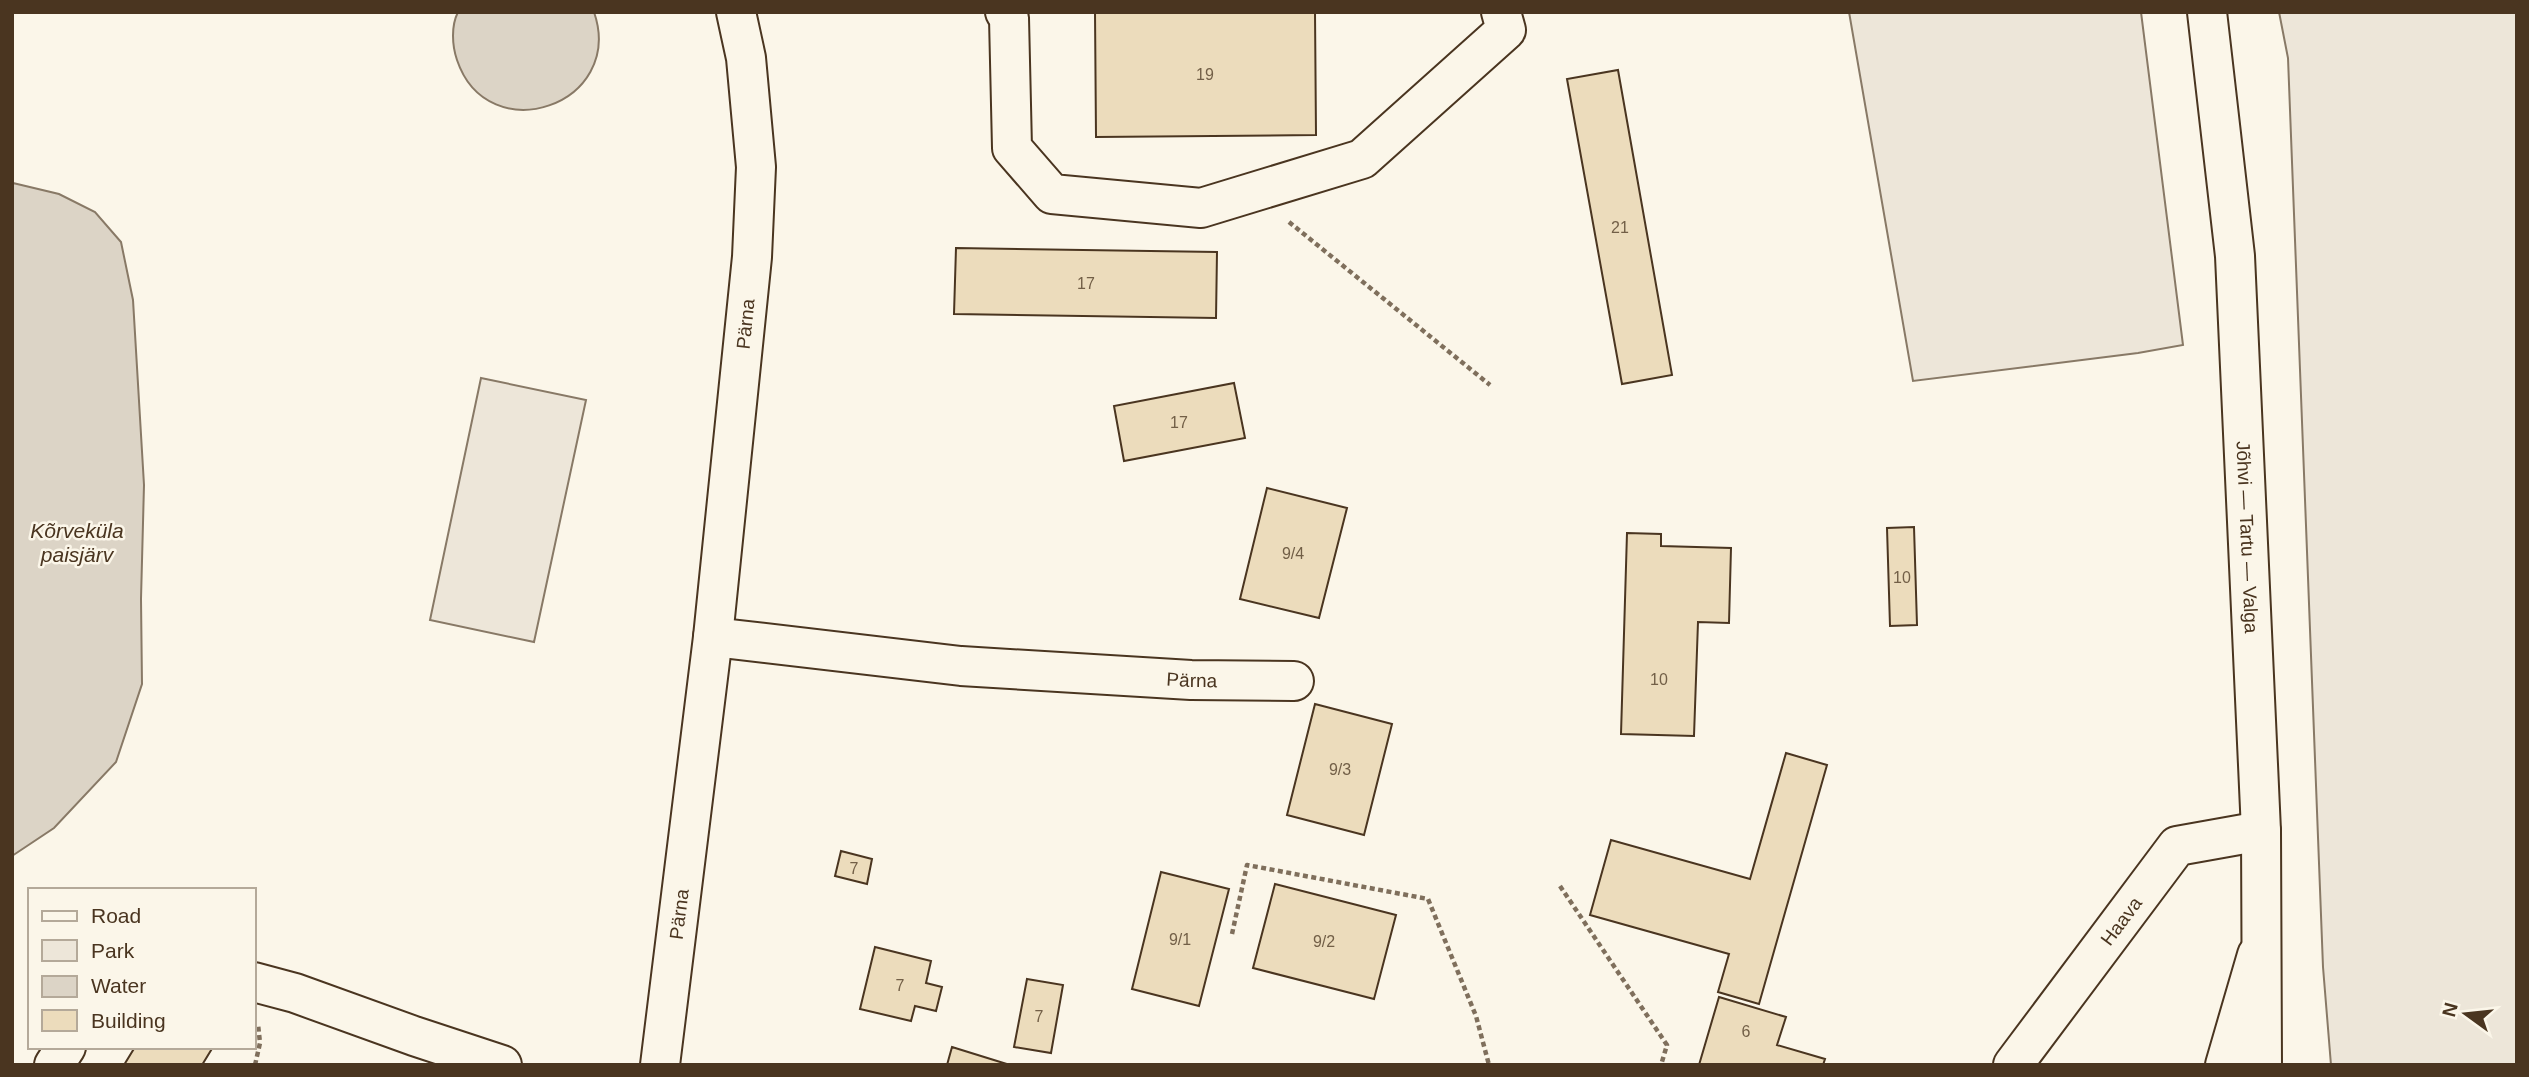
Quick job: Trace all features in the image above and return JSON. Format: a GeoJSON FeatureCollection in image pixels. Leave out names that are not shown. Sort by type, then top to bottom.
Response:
{"type":"FeatureCollection","features":[{"type":"Feature","properties":{"kind":"main road","name":"Pärna"},"geometry":{"type":"LineString","coordinates":[[660,1065],[713,637],[752,257],[755,180],[746,58],[736,12]]}},
{"type":"Feature","properties":{"kind":"main road"},"geometry":{"type":"LineString","coordinates":[[1005,12],[1009,18],[1012,148],[1052,194],[1200,208],[1362,159],[1506,30],[1501,12]]}},
{"type":"Feature","properties":{"kind":"main road","name":"Jõhvi — Tartu — Valga"},"geometry":{"type":"LineString","coordinates":[[2207,12],[2235,256],[2261,831],[2262,1065]]}},
{"type":"Feature","properties":{"kind":"main road","name":"Pärna"},"geometry":{"type":"LineString","coordinates":[[713,637],[961,666],[1191,680],[1294,681]]}},
{"type":"Feature","properties":{"kind":"main road","name":"Haava"},"geometry":{"type":"LineString","coordinates":[[2013,1065],[2177,846],[2261,831]]}},
{"type":"Feature","properties":{"kind":"main road"},"geometry":{"type":"LineString","coordinates":[[2225,1065],[2262,939]]}},
{"type":"Feature","properties":{"kind":"main road"},"geometry":{"type":"LineString","coordinates":[[256,983],[295,993],[405,1051],[502,1065]]}},
{"type":"Feature","properties":{"kind":"main road"},"geometry":{"type":"LineString","coordinates":[[54,1065],[65,1049]]}},
{"type":"Feature","properties":{"kind":"path"},"geometry":{"type":"LineString","coordinates":[[1253,193],[1490,385]]}},
{"type":"Feature","properties":{"kind":"path"},"geometry":{"type":"LineString","coordinates":[[1232,934],[1247,865],[1428,899],[1476,1016],[1489,1065]]}},
{"type":"Feature","properties":{"kind":"path"},"geometry":{"type":"LineString","coordinates":[[1560,886],[1667,1045],[1661,1065]]}},
{"type":"Feature","properties":{"kind":"green space"},"geometry":{"type":"Polygon","coordinates":[[[1849,12],[2141,12],[2183,345],[1913,381],[1849,12]]]}},
{"type":"Feature","properties":{"kind":"green space"},"geometry":{"type":"Polygon","coordinates":[[[2279,12],[2517,12],[2517,1065],[2331,1065],[2323,967],[2288,58],[2279,12]]]}},
{"type":"Feature","properties":{"kind":"green space"},"geometry":{"type":"Polygon","coordinates":[[[481,378],[586,400],[534,642],[430,620],[481,378]]]}},
{"type":"Feature","properties":{"kind":"water"},"geometry":{"type":"Polygon","coordinates":[[[458,12],[594,12],[599,45],[590,72],[573,92],[549,105],[522,110],[496,104],[473,88],[457,60],[453,36],[458,12]]]}},
{"type":"Feature","properties":{"kind":"water","name":"Kõrveküla paisjärv"},"geometry":{"type":"Polygon","coordinates":[[[13,183],[59,194],[95,212],[121,242],[133,300],[144,485],[142,684],[116,762],[54,828],[12,856],[13,183]]]}},
{"type":"Feature","properties":{"kind":"building"},"geometry":{"type":"Polygon","coordinates":[[[1095,12],[1315,12],[1316,135],[1096,137],[1095,12]]]}},
{"type":"Feature","properties":{"kind":"building"},"geometry":{"type":"Polygon","coordinates":[[[1618,70],[1672,375],[1622,384],[1567,79],[1618,70]]]}},
{"type":"Feature","properties":{"kind":"building"},"geometry":{"type":"Polygon","coordinates":[[[956,248],[1217,252],[1216,318],[954,314],[956,248]]]}},
{"type":"Feature","properties":{"kind":"building"},"geometry":{"type":"Polygon","coordinates":[[[1234,383],[1245,438],[1124,461],[1114,406],[1234,383]]]}},
{"type":"Feature","properties":{"kind":"building"},"geometry":{"type":"Polygon","coordinates":[[[1267,488],[1347,508],[1319,618],[1240,599],[1267,488]]]}},
{"type":"Feature","properties":{"kind":"building"},"geometry":{"type":"Polygon","coordinates":[[[1914,527],[1917,625],[1890,626],[1887,528],[1914,527]]]}},
{"type":"Feature","properties":{"kind":"building"},"geometry":{"type":"Polygon","coordinates":[[[1627,533],[1661,534],[1661,546],[1731,548],[1729,623],[1698,622],[1694,736],[1621,734],[1627,533]]]}},
{"type":"Feature","properties":{"kind":"building"},"geometry":{"type":"Polygon","coordinates":[[[1315,704],[1392,724],[1364,835],[1287,815],[1315,704]]]}},
{"type":"Feature","properties":{"kind":"building"},"geometry":{"type":"Polygon","coordinates":[[[1786,753],[1827,765],[1759,1004],[1718,992],[1729,954],[1590,915],[1611,840],[1750,879],[1786,753]]]}},
{"type":"Feature","properties":{"kind":"building"},"geometry":{"type":"Polygon","coordinates":[[[841,851],[872,859],[867,884],[835,876],[841,851]]]}},
{"type":"Feature","properties":{"kind":"building"},"geometry":{"type":"Polygon","coordinates":[[[1161,872],[1229,889],[1199,1006],[1132,989],[1161,872]]]}},
{"type":"Feature","properties":{"kind":"building"},"geometry":{"type":"Polygon","coordinates":[[[1275,884],[1396,915],[1374,999],[1253,968],[1275,884]]]}},
{"type":"Feature","properties":{"kind":"building"},"geometry":{"type":"Polygon","coordinates":[[[875,947],[931,961],[926,983],[942,987],[936,1011],[915,1006],[911,1021],[860,1009],[875,947]]]}},
{"type":"Feature","properties":{"kind":"building"},"geometry":{"type":"Polygon","coordinates":[[[1027,979],[1063,985],[1051,1053],[1014,1047],[1027,979]]]}},
{"type":"Feature","properties":{"kind":"building"},"geometry":{"type":"Polygon","coordinates":[[[1719,997],[1786,1017],[1777,1045],[1825,1059],[1823,1065],[1699,1065],[1719,997]]]}},
{"type":"Feature","properties":{"kind":"building"},"geometry":{"type":"Polygon","coordinates":[[[952,1047],[1010,1065],[947,1065],[952,1047]]]}},
{"type":"Feature","properties":{"kind":"building"},"geometry":{"type":"Polygon","coordinates":[[[134,1049],[212,1049],[202,1065],[124,1065],[134,1049]]]}}]}
